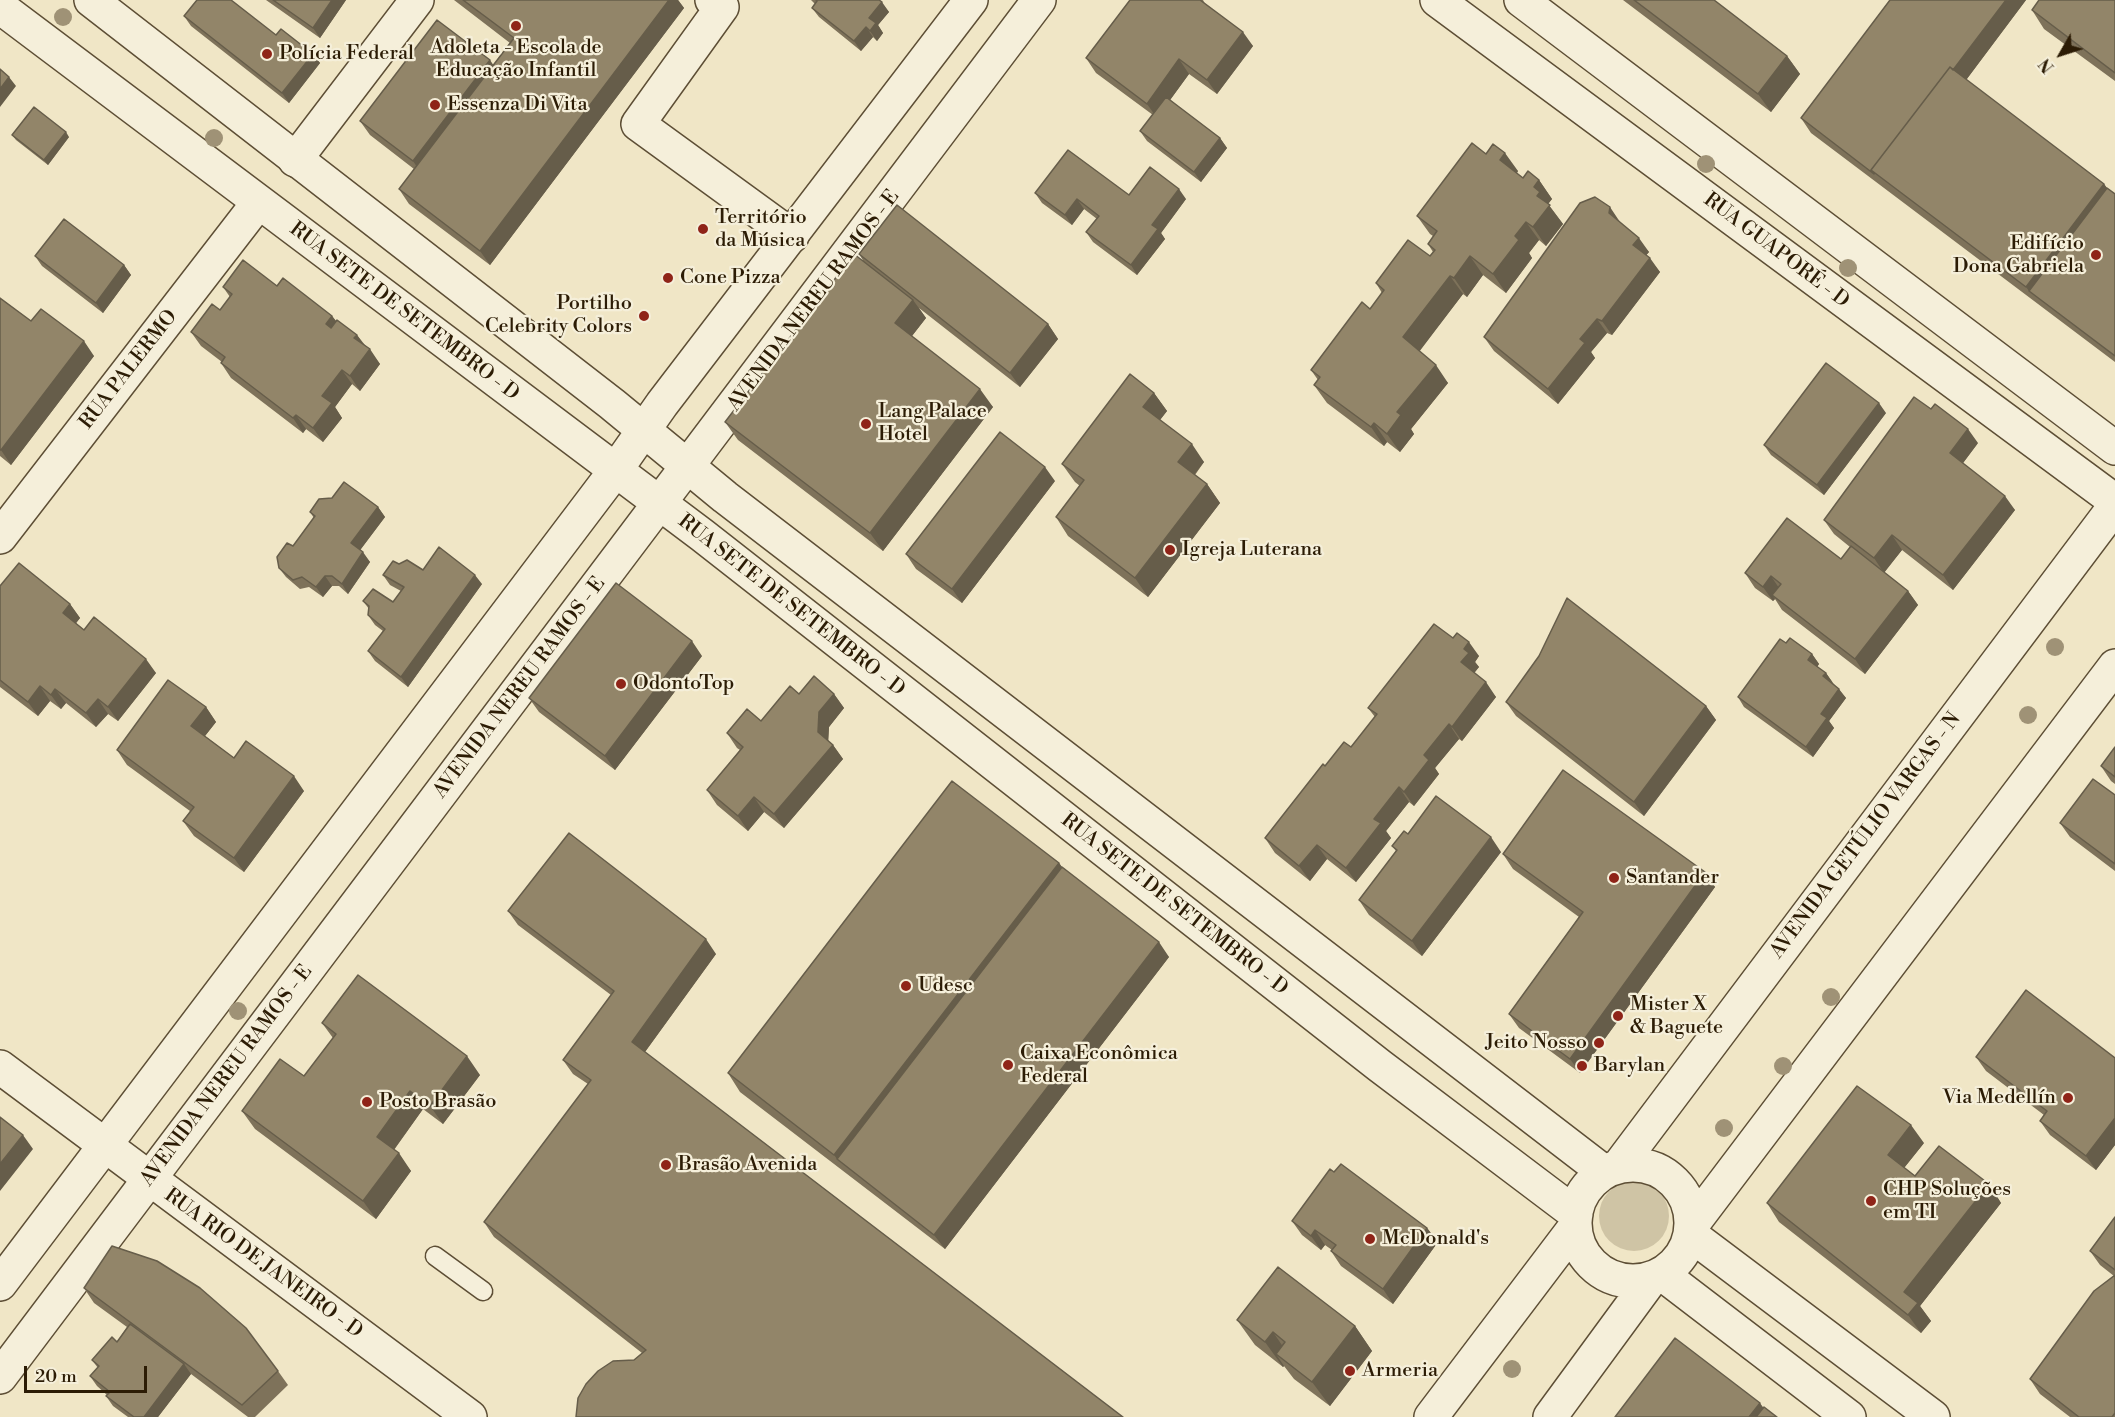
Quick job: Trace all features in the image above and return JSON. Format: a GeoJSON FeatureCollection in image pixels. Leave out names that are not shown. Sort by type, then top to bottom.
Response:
{"type":"FeatureCollection","features":[{"type":"Feature","properties":{"kind":"street"},"geometry":{"type":"LineString","coordinates":[[91,0],[689,467],[1611,1170]]}},
{"type":"Feature","properties":{"kind":"street"},"geometry":{"type":"LineString","coordinates":[[295,160],[417,0]]}},
{"type":"Feature","properties":{"kind":"street"},"geometry":{"type":"LineString","coordinates":[[712,0],[722,7],[638,124],[792,236]]}},
{"type":"Feature","properties":{"kind":"street"},"geometry":{"type":"LineString","coordinates":[[0,1284],[970,0]]}},
{"type":"Feature","properties":{"kind":"street","name":"AVENIDA NEREU RAMOS - E"},"geometry":{"type":"LineString","coordinates":[[0,1377],[1040,0]]}},
{"type":"Feature","properties":{"kind":"street","name":"RUA GUAPORÉ - D"},"geometry":{"type":"LineString","coordinates":[[1437,0],[2115,504]]}},
{"type":"Feature","properties":{"kind":"street"},"geometry":{"type":"LineString","coordinates":[[1521,0],[2115,448]]}},
{"type":"Feature","properties":{"kind":"street","name":"RUA SETE DE SETEMBRO - D"},"geometry":{"type":"LineString","coordinates":[[0,7],[660,504],[1576,1221]]}},
{"type":"Feature","properties":{"kind":"street","name":"RUA PALERMO"},"geometry":{"type":"LineString","coordinates":[[0,537],[258,203]]}},
{"type":"Feature","properties":{"kind":"street"},"geometry":{"type":"LineString","coordinates":[[1994,412],[2020,376]]}},
{"type":"Feature","properties":{"kind":"street","name":"AVENIDA GETÚLIO VARGAS - N"},"geometry":{"type":"LineString","coordinates":[[1611,1170],[2115,504]]}},
{"type":"Feature","properties":{"kind":"street"},"geometry":{"type":"LineString","coordinates":[[1550,1417],[1657,1276],[1681,1257],[1691,1230],[2115,666]]}},
{"type":"Feature","properties":{"kind":"street","name":"RUA RIO DE JANEIRO - D"},"geometry":{"type":"LineString","coordinates":[[0,1066],[470,1417]]}},
{"type":"Feature","properties":{"kind":"street"},"geometry":{"type":"LineString","coordinates":[[1431,1417],[1576,1221],[1585,1190],[1611,1170],[1645,1166],[1669,1177],[1686,1199],[1691,1230],[1933,1417]]}},
{"type":"Feature","properties":{"kind":"street"},"geometry":{"type":"LineString","coordinates":[[1576,1221],[1581,1248],[1593,1265],[1611,1276],[1631,1281],[1657,1276],[1849,1417]]}},
{"type":"Feature","properties":{"kind":"lane"},"geometry":{"type":"LineString","coordinates":[[435,1256],[483,1291]]}},
{"type":"Feature","properties":{"kind":"shaded area"},"geometry":{"type":"Polygon","coordinates":[[[1634,1181],[1647,1184],[1659,1191],[1666,1203],[1669,1216],[1666,1229],[1659,1241],[1647,1248],[1634,1251],[1621,1248],[1609,1241],[1602,1229],[1599,1216],[1602,1203],[1609,1191],[1621,1184],[1634,1181]]]}},
{"type":"Feature","properties":{"kind":"building","name":"Polícia Federal"},"geometry":{"type":"Polygon","coordinates":[[[197,0],[231,0],[276,35],[281,29],[313,54],[282,93],[184,16],[197,0]]]}},
{"type":"Feature","properties":{"kind":"building"},"geometry":{"type":"Polygon","coordinates":[[[273,0],[332,0],[313,28],[273,0]]]}},
{"type":"Feature","properties":{"kind":"building"},"geometry":{"type":"Polygon","coordinates":[[[463,0],[669,0],[480,251],[399,189],[514,38],[463,0]]]}},
{"type":"Feature","properties":{"kind":"building"},"geometry":{"type":"Polygon","coordinates":[[[816,0],[879,0],[882,2],[869,18],[876,23],[870,31],[866,27],[854,41],[812,8],[816,0]]]}},
{"type":"Feature","properties":{"kind":"building"},"geometry":{"type":"Polygon","coordinates":[[[1130,0],[1200,0],[1243,32],[1207,80],[1179,59],[1147,104],[1086,58],[1130,0]]]}},
{"type":"Feature","properties":{"kind":"building"},"geometry":{"type":"Polygon","coordinates":[[[1634,0],[1714,0],[1787,56],[1758,94],[1634,0]]]}},
{"type":"Feature","properties":{"kind":"building"},"geometry":{"type":"Polygon","coordinates":[[[1890,0],[2006,0],[1953,70],[1950,67],[1871,170],[1874,174],[1801,118],[1890,0]]]}},
{"type":"Feature","properties":{"kind":"building"},"geometry":{"type":"Polygon","coordinates":[[[2039,0],[2115,0],[2115,73],[2032,10],[2039,0]]]}},
{"type":"Feature","properties":{"kind":"building","name":"Essenza Di Vita"},"geometry":{"type":"Polygon","coordinates":[[[437,20],[490,60],[413,161],[360,121],[437,20]]]}},
{"type":"Feature","properties":{"kind":"building"},"geometry":{"type":"Polygon","coordinates":[[[1950,67],[2104,184],[2026,287],[1871,170],[1950,67]]]}},
{"type":"Feature","properties":{"kind":"building"},"geometry":{"type":"Polygon","coordinates":[[[0,69],[9,77],[0,89],[0,69]]]}},
{"type":"Feature","properties":{"kind":"building"},"geometry":{"type":"Polygon","coordinates":[[[1166,97],[1220,138],[1194,172],[1140,131],[1166,97]]]}},
{"type":"Feature","properties":{"kind":"building"},"geometry":{"type":"Polygon","coordinates":[[[34,107],[66,132],[44,160],[12,135],[34,107]]]}},
{"type":"Feature","properties":{"kind":"building"},"geometry":{"type":"Polygon","coordinates":[[[1472,143],[1486,154],[1493,144],[1505,153],[1500,160],[1523,178],[1528,171],[1539,180],[1534,187],[1540,192],[1537,196],[1550,205],[1533,227],[1526,222],[1515,236],[1519,240],[1493,274],[1470,256],[1454,278],[1450,276],[1403,337],[1436,365],[1397,412],[1401,415],[1387,434],[1374,423],[1371,427],[1314,385],[1320,377],[1311,370],[1362,302],[1370,309],[1384,290],[1376,283],[1408,240],[1430,256],[1435,250],[1428,244],[1437,231],[1417,216],[1472,143]]]}},
{"type":"Feature","properties":{"kind":"building"},"geometry":{"type":"Polygon","coordinates":[[[1068,150],[1129,195],[1150,167],[1179,189],[1152,225],[1158,229],[1131,265],[1086,232],[1099,216],[1077,199],[1065,215],[1035,193],[1068,150]]]}},
{"type":"Feature","properties":{"kind":"building","name":"Edifício Dona Gabriela"},"geometry":{"type":"Polygon","coordinates":[[[2107,188],[2115,194],[2115,356],[2029,291],[2107,188]]]}},
{"type":"Feature","properties":{"kind":"building"},"geometry":{"type":"Polygon","coordinates":[[[1595,197],[1610,207],[1609,213],[1639,238],[1633,245],[1650,258],[1602,321],[1597,319],[1580,339],[1585,343],[1548,389],[1484,337],[1580,203],[1595,197]]]}},
{"type":"Feature","properties":{"kind":"building"},"geometry":{"type":"Polygon","coordinates":[[[897,205],[1048,324],[1010,373],[859,254],[897,205]]]}},
{"type":"Feature","properties":{"kind":"building"},"geometry":{"type":"Polygon","coordinates":[[[64,219],[124,265],[96,303],[35,256],[64,219]]]}},
{"type":"Feature","properties":{"kind":"building","name":"Lang Palace Hotel"},"geometry":{"type":"Polygon","coordinates":[[[854,254],[913,300],[895,323],[980,389],[870,533],[725,422],[854,254]]]}},
{"type":"Feature","properties":{"kind":"building"},"geometry":{"type":"Polygon","coordinates":[[[243,260],[277,286],[283,278],[332,316],[326,324],[331,328],[337,320],[357,335],[354,338],[370,349],[350,376],[342,370],[322,396],[332,403],[313,428],[296,415],[293,418],[221,363],[225,357],[191,332],[212,304],[220,310],[232,294],[223,287],[243,260]]]}},
{"type":"Feature","properties":{"kind":"building"},"geometry":{"type":"Polygon","coordinates":[[[0,298],[31,321],[41,309],[84,341],[1,450],[0,450],[0,298]]]}},
{"type":"Feature","properties":{"kind":"building"},"geometry":{"type":"Polygon","coordinates":[[[1826,363],[1879,403],[1817,485],[1764,445],[1826,363]]]}},
{"type":"Feature","properties":{"kind":"building"},"geometry":{"type":"Polygon","coordinates":[[[1130,374],[1154,393],[1143,407],[1192,444],[1178,462],[1207,484],[1135,578],[1056,517],[1084,480],[1062,464],[1130,374]]]}},
{"type":"Feature","properties":{"kind":"building"},"geometry":{"type":"Polygon","coordinates":[[[1914,397],[1931,409],[1935,404],[1968,429],[1950,453],[2005,496],[1943,575],[1892,535],[1874,558],[1824,520],[1914,397]]]}},
{"type":"Feature","properties":{"kind":"building"},"geometry":{"type":"Polygon","coordinates":[[[1000,432],[1045,467],[952,589],[906,554],[1000,432]]]}},
{"type":"Feature","properties":{"kind":"building"},"geometry":{"type":"Polygon","coordinates":[[[344,482],[378,507],[351,543],[363,552],[342,584],[332,576],[325,576],[316,587],[302,577],[293,580],[279,568],[277,557],[287,543],[293,546],[315,516],[310,512],[319,499],[332,498],[344,482]]]}},
{"type":"Feature","properties":{"kind":"building"},"geometry":{"type":"Polygon","coordinates":[[[1787,518],[1841,559],[1851,546],[1908,591],[1855,659],[1772,595],[1781,584],[1771,576],[1763,587],[1745,573],[1787,518]]]}},
{"type":"Feature","properties":{"kind":"building"},"geometry":{"type":"Polygon","coordinates":[[[439,547],[475,575],[401,677],[368,651],[385,629],[368,615],[369,606],[363,601],[373,589],[393,602],[404,587],[383,575],[393,561],[399,564],[407,560],[423,570],[439,547]]]}},
{"type":"Feature","properties":{"kind":"building"},"geometry":{"type":"Polygon","coordinates":[[[19,563],[70,604],[63,613],[84,630],[94,617],[146,659],[108,707],[98,699],[86,713],[55,689],[51,695],[40,686],[28,702],[0,680],[0,586],[19,563]]]}},
{"type":"Feature","properties":{"kind":"building","name":"OdontoTop"},"geometry":{"type":"Polygon","coordinates":[[[616,583],[692,641],[605,756],[529,698],[616,583]]]}},
{"type":"Feature","properties":{"kind":"building"},"geometry":{"type":"Polygon","coordinates":[[[1567,598],[1706,706],[1634,802],[1506,702],[1539,656],[1567,598]]]}},
{"type":"Feature","properties":{"kind":"building"},"geometry":{"type":"Polygon","coordinates":[[[1434,624],[1453,638],[1457,633],[1469,642],[1464,649],[1469,653],[1461,662],[1486,682],[1452,727],[1449,724],[1424,755],[1429,760],[1404,792],[1399,787],[1374,819],[1381,823],[1346,868],[1317,845],[1299,866],[1265,838],[1323,764],[1325,766],[1344,742],[1351,747],[1377,714],[1368,708],[1434,624]]]}},
{"type":"Feature","properties":{"kind":"building"},"geometry":{"type":"Polygon","coordinates":[[[1790,638],[1812,654],[1808,660],[1826,673],[1823,676],[1839,689],[1821,714],[1827,718],[1806,747],[1738,697],[1780,639],[1786,643],[1790,638]]]}},
{"type":"Feature","properties":{"kind":"building"},"geometry":{"type":"Polygon","coordinates":[[[814,676],[834,694],[819,712],[818,732],[833,745],[774,814],[754,797],[738,816],[707,790],[743,747],[727,733],[747,709],[761,721],[790,686],[799,694],[814,676]]]}},
{"type":"Feature","properties":{"kind":"building"},"geometry":{"type":"Polygon","coordinates":[[[168,680],[206,707],[191,726],[234,758],[246,741],[294,776],[234,858],[183,821],[194,807],[117,750],[168,680]]]}},
{"type":"Feature","properties":{"kind":"building"},"geometry":{"type":"Polygon","coordinates":[[[2115,747],[2115,777],[2101,766],[2115,747]]]}},
{"type":"Feature","properties":{"kind":"building"},"geometry":{"type":"Polygon","coordinates":[[[1563,770],[1705,872],[1570,1059],[1509,1014],[1583,912],[1503,854],[1563,770]]]}},
{"type":"Feature","properties":{"kind":"building"},"geometry":{"type":"Polygon","coordinates":[[[2093,779],[2115,795],[2115,864],[2060,823],[2093,779]]]}},
{"type":"Feature","properties":{"kind":"building","name":"Udesc"},"geometry":{"type":"Polygon","coordinates":[[[952,781],[1059,863],[834,1155],[728,1073],[952,781]]]}},
{"type":"Feature","properties":{"kind":"building"},"geometry":{"type":"Polygon","coordinates":[[[1436,796],[1491,837],[1412,941],[1359,900],[1397,850],[1392,846],[1404,831],[1408,834],[1436,796]]]}},
{"type":"Feature","properties":{"kind":"building","name":"Brasão Avenida"},"geometry":{"type":"Polygon","coordinates":[[[569,833],[706,939],[632,1042],[1123,1417],[576,1417],[578,1398],[586,1384],[598,1371],[613,1361],[634,1360],[646,1350],[484,1222],[591,1080],[563,1060],[614,991],[508,911],[569,833]]]}},
{"type":"Feature","properties":{"kind":"building","name":"Caixa Econômica Federal"},"geometry":{"type":"Polygon","coordinates":[[[1062,867],[1159,942],[934,1235],[837,1159],[1062,867]]]}},
{"type":"Feature","properties":{"kind":"building","name":"Posto Brasão"},"geometry":{"type":"Polygon","coordinates":[[[358,975],[467,1056],[430,1106],[410,1091],[377,1137],[399,1153],[363,1201],[242,1111],[280,1059],[304,1076],[336,1034],[322,1023],[358,975]]]}},
{"type":"Feature","properties":{"kind":"building","name":"Via Medellín"},"geometry":{"type":"Polygon","coordinates":[[[2026,990],[2115,1058],[2115,1118],[2086,1156],[2040,1121],[2047,1111],[1976,1057],[2026,990]]]}},
{"type":"Feature","properties":{"kind":"building"},"geometry":{"type":"Polygon","coordinates":[[[1857,1086],[1911,1125],[1888,1155],[1915,1176],[1939,1146],[1989,1184],[1904,1292],[1918,1303],[1908,1315],[1767,1203],[1857,1086]]]}},
{"type":"Feature","properties":{"kind":"building"},"geometry":{"type":"Polygon","coordinates":[[[0,1117],[23,1135],[0,1164],[0,1117]]]}},
{"type":"Feature","properties":{"kind":"building","name":"McDonald's"},"geometry":{"type":"Polygon","coordinates":[[[1341,1164],[1427,1228],[1383,1289],[1331,1251],[1336,1245],[1315,1230],[1311,1236],[1292,1221],[1330,1169],[1334,1172],[1341,1164]]]}},
{"type":"Feature","properties":{"kind":"building"},"geometry":{"type":"Polygon","coordinates":[[[2115,1217],[2115,1270],[2090,1251],[2115,1217]]]}},
{"type":"Feature","properties":{"kind":"building"},"geometry":{"type":"Polygon","coordinates":[[[112,1246],[157,1261],[200,1288],[246,1328],[278,1371],[242,1405],[84,1288],[112,1246]]]}},
{"type":"Feature","properties":{"kind":"building"},"geometry":{"type":"Polygon","coordinates":[[[1278,1267],[1355,1326],[1312,1382],[1276,1354],[1285,1342],[1273,1332],[1265,1342],[1237,1320],[1278,1267]]]}},
{"type":"Feature","properties":{"kind":"building"},"geometry":{"type":"Polygon","coordinates":[[[2115,1275],[2115,1413],[2112,1417],[2079,1417],[2030,1379],[2094,1291],[2115,1275]]]}},
{"type":"Feature","properties":{"kind":"building"},"geometry":{"type":"Polygon","coordinates":[[[130,1324],[184,1364],[144,1417],[134,1417],[106,1396],[110,1392],[90,1376],[99,1366],[92,1360],[112,1337],[117,1342],[130,1324]]]}},
{"type":"Feature","properties":{"kind":"building"},"geometry":{"type":"Polygon","coordinates":[[[1675,1338],[1760,1403],[1749,1417],[1615,1417],[1675,1338]]]}},
{"type":"Feature","properties":{"kind":"building"},"geometry":{"type":"Polygon","coordinates":[[[1764,1407],[1777,1417],[1756,1417],[1764,1407]]]}},
{"type":"Feature","properties":{"kind":"place","name":"Adoleta - Escola de Educação Infantil"},"geometry":{"type":"Point","coordinates":[516,26]}},
{"type":"Feature","properties":{"kind":"place","name":"Polícia Federal"},"geometry":{"type":"Point","coordinates":[267,54]}},
{"type":"Feature","properties":{"kind":"place","name":"Essenza Di Vita"},"geometry":{"type":"Point","coordinates":[435,105]}},
{"type":"Feature","properties":{"kind":"place","name":"Território da Música"},"geometry":{"type":"Point","coordinates":[703,229]}},
{"type":"Feature","properties":{"kind":"place","name":"Edifício Dona Gabriela"},"geometry":{"type":"Point","coordinates":[2096,255]}},
{"type":"Feature","properties":{"kind":"place","name":"Cone Pizza"},"geometry":{"type":"Point","coordinates":[668,278]}},
{"type":"Feature","properties":{"kind":"place","name":"Portilho Celebrity Colors"},"geometry":{"type":"Point","coordinates":[644,316]}},
{"type":"Feature","properties":{"kind":"place","name":"Lang Palace Hotel"},"geometry":{"type":"Point","coordinates":[866,424]}},
{"type":"Feature","properties":{"kind":"place","name":"Igreja Luterana"},"geometry":{"type":"Point","coordinates":[1170,550]}},
{"type":"Feature","properties":{"kind":"place","name":"OdontoTop"},"geometry":{"type":"Point","coordinates":[621,684]}},
{"type":"Feature","properties":{"kind":"place","name":"Santander"},"geometry":{"type":"Point","coordinates":[1614,878]}},
{"type":"Feature","properties":{"kind":"place","name":"Udesc"},"geometry":{"type":"Point","coordinates":[906,986]}},
{"type":"Feature","properties":{"kind":"place","name":"Mister X & Baguete"},"geometry":{"type":"Point","coordinates":[1618,1016]}},
{"type":"Feature","properties":{"kind":"place","name":"Jeito Nosso"},"geometry":{"type":"Point","coordinates":[1599,1043]}},
{"type":"Feature","properties":{"kind":"place","name":"Caixa Econômica Federal"},"geometry":{"type":"Point","coordinates":[1008,1065]}},
{"type":"Feature","properties":{"kind":"place","name":"Barylan"},"geometry":{"type":"Point","coordinates":[1582,1066]}},
{"type":"Feature","properties":{"kind":"place","name":"Via Medellín"},"geometry":{"type":"Point","coordinates":[2068,1098]}},
{"type":"Feature","properties":{"kind":"place","name":"Posto Brasão"},"geometry":{"type":"Point","coordinates":[367,1102]}},
{"type":"Feature","properties":{"kind":"place","name":"Brasão Avenida"},"geometry":{"type":"Point","coordinates":[666,1165]}},
{"type":"Feature","properties":{"kind":"place","name":"CHP Soluções em TI"},"geometry":{"type":"Point","coordinates":[1871,1201]}},
{"type":"Feature","properties":{"kind":"place","name":"McDonald's"},"geometry":{"type":"Point","coordinates":[1370,1239]}},
{"type":"Feature","properties":{"kind":"place","name":"Armeria"},"geometry":{"type":"Point","coordinates":[1350,1371]}}]}
